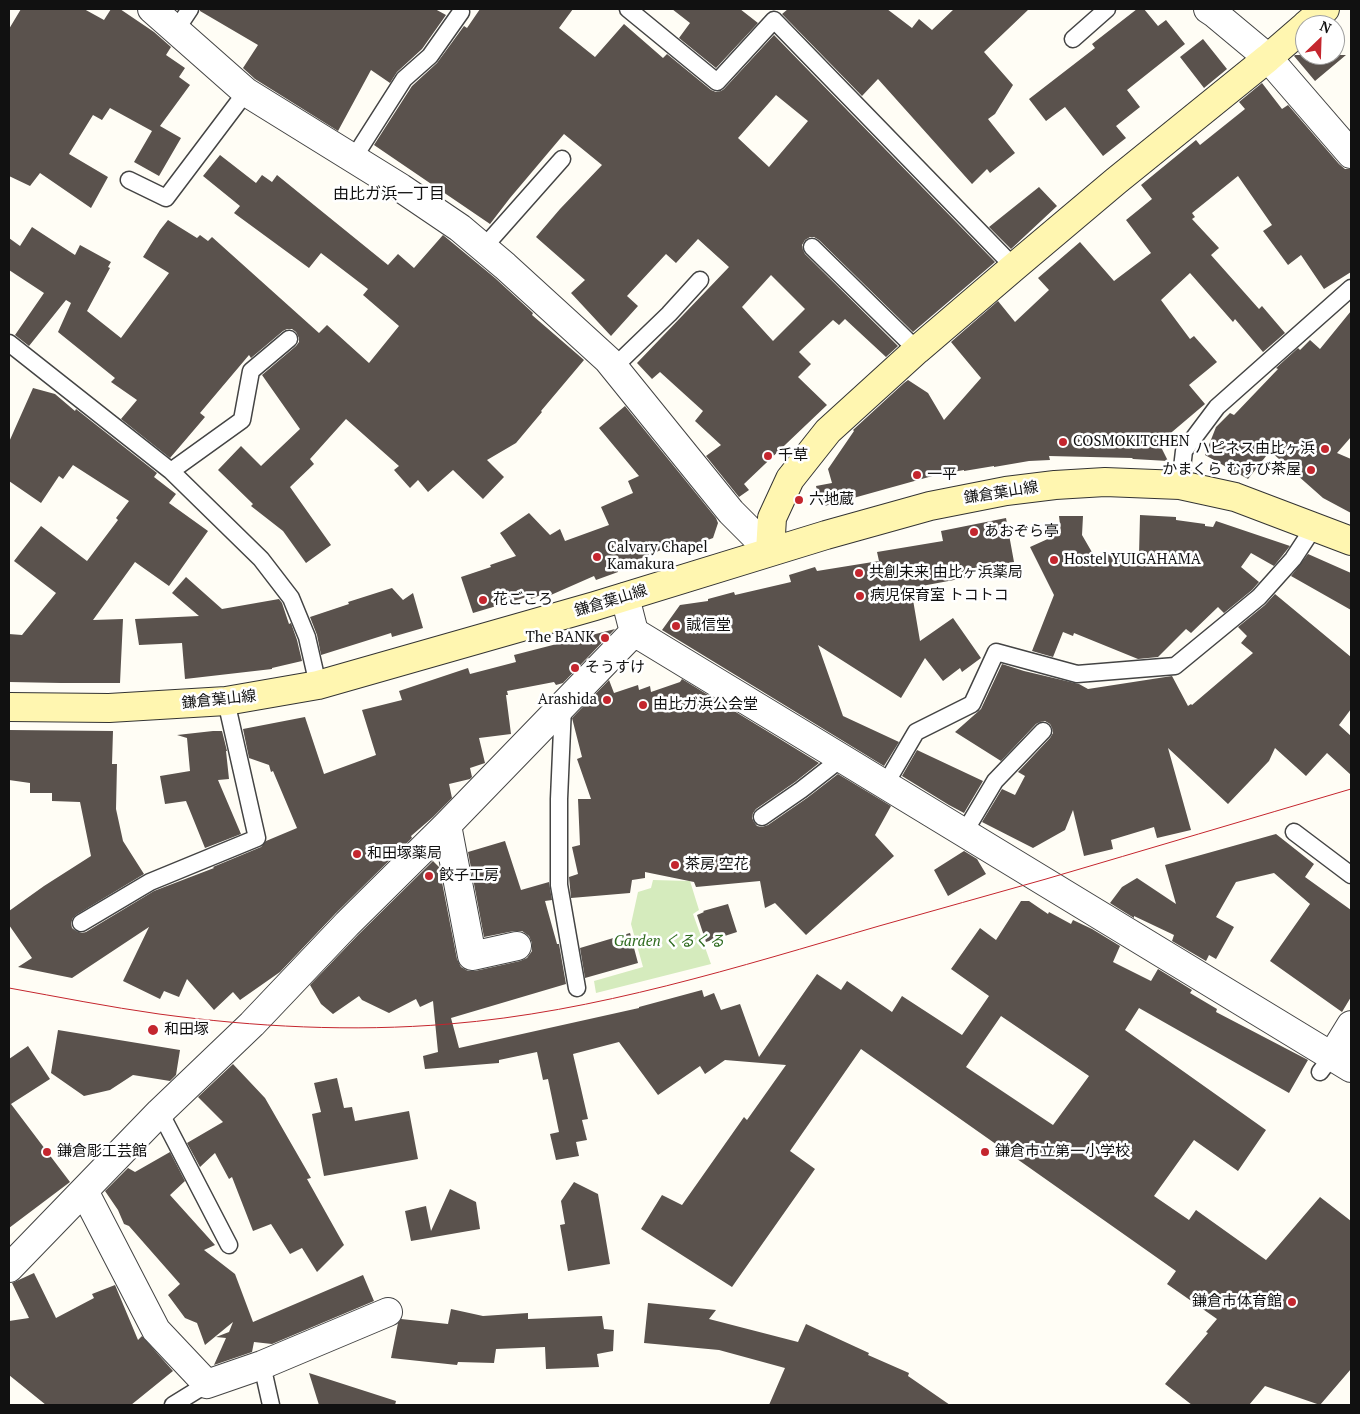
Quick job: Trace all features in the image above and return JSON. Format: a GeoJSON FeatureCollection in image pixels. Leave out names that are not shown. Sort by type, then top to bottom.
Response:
{"type":"FeatureCollection","features":[{"type":"Feature","properties":{"kind":"main road"},"geometry":{"type":"LineString","coordinates":[[770,552],[772,518],[790,479],[828,431],[917,350],[1014,267],[1295,35]]}},
{"type":"Feature","properties":{"kind":"main road","name":"鎌倉葉山線"},"geometry":{"type":"LineString","coordinates":[[9,707],[109,708],[226,702],[318,685],[625,597],[770,552],[930,506],[1006,490],[1105,482],[1180,485],[1236,497],[1351,540]]}},
{"type":"Feature","properties":{"kind":"street"},"geometry":{"type":"LineString","coordinates":[[152,9],[183,20],[246,92],[460,228],[484,248],[608,360],[731,512],[770,552]]}},
{"type":"Feature","properties":{"kind":"street"},"geometry":{"type":"LineString","coordinates":[[1208,9],[1268,58],[1351,154]]}},
{"type":"Feature","properties":{"kind":"street"},"geometry":{"type":"LineString","coordinates":[[625,597],[634,632],[964,833],[1334,1066],[1351,1025]]}},
{"type":"Feature","properties":{"kind":"street"},"geometry":{"type":"LineString","coordinates":[[9,1268],[160,1112],[252,1024],[347,924],[447,825],[634,632]]}},
{"type":"Feature","properties":{"kind":"street"},"geometry":{"type":"LineString","coordinates":[[447,825],[472,956],[517,946]]}},
{"type":"Feature","properties":{"kind":"street"},"geometry":{"type":"LineString","coordinates":[[84,1191],[156,1330],[207,1384],[262,1365],[388,1312]]}},
{"type":"Feature","properties":{"kind":"lane"},"geometry":{"type":"LineString","coordinates":[[628,9],[717,82],[774,20],[1014,267]]}},
{"type":"Feature","properties":{"kind":"lane"},"geometry":{"type":"LineString","coordinates":[[1073,39],[1107,9]]}},
{"type":"Feature","properties":{"kind":"lane"},"geometry":{"type":"LineString","coordinates":[[353,159],[404,79],[430,56],[461,12]]}},
{"type":"Feature","properties":{"kind":"lane"},"geometry":{"type":"LineString","coordinates":[[129,180],[166,198],[246,92]]}},
{"type":"Feature","properties":{"kind":"lane"},"geometry":{"type":"LineString","coordinates":[[484,248],[562,159]]}},
{"type":"Feature","properties":{"kind":"lane"},"geometry":{"type":"LineString","coordinates":[[812,247],[917,350]]}},
{"type":"Feature","properties":{"kind":"lane"},"geometry":{"type":"LineString","coordinates":[[614,367],[669,314],[700,280]]}},
{"type":"Feature","properties":{"kind":"lane"},"geometry":{"type":"LineString","coordinates":[[1180,485],[1184,451],[1216,407],[1351,288]]}},
{"type":"Feature","properties":{"kind":"lane"},"geometry":{"type":"LineString","coordinates":[[171,472],[242,420],[251,371],[289,339]]}},
{"type":"Feature","properties":{"kind":"lane"},"geometry":{"type":"LineString","coordinates":[[9,343],[171,472],[261,559],[290,598],[307,637],[318,685]]}},
{"type":"Feature","properties":{"kind":"lane"},"geometry":{"type":"LineString","coordinates":[[885,785],[916,732],[972,704],[996,652],[1078,674],[1175,666],[1259,597],[1292,559],[1314,527]]}},
{"type":"Feature","properties":{"kind":"lane"},"geometry":{"type":"LineString","coordinates":[[81,923],[150,882],[257,838],[226,702]]}},
{"type":"Feature","properties":{"kind":"lane"},"geometry":{"type":"LineString","coordinates":[[563,706],[559,799],[559,885],[577,988]]}},
{"type":"Feature","properties":{"kind":"lane"},"geometry":{"type":"LineString","coordinates":[[964,833],[995,781],[1043,732]]}},
{"type":"Feature","properties":{"kind":"lane"},"geometry":{"type":"LineString","coordinates":[[762,817],[842,758]]}},
{"type":"Feature","properties":{"kind":"lane"},"geometry":{"type":"LineString","coordinates":[[1294,832],[1351,874]]}},
{"type":"Feature","properties":{"kind":"lane"},"geometry":{"type":"LineString","coordinates":[[160,1112],[229,1245]]}},
{"type":"Feature","properties":{"kind":"lane"},"geometry":{"type":"LineString","coordinates":[[262,1365],[271,1405]]}},
{"type":"Feature","properties":{"kind":"lane"},"geometry":{"type":"LineString","coordinates":[[173,1405],[207,1384]]}},
{"type":"Feature","properties":{"kind":"green space","name":"Garden くるくる"},"geometry":{"type":"Polygon","coordinates":[[[653,880],[690,881],[699,910],[693,914],[711,964],[596,993],[594,981],[643,967],[631,924],[638,892],[651,888],[653,880]]]}},
{"type":"Feature","properties":{"kind":"building"},"geometry":{"type":"Polygon","coordinates":[[[21,9],[84,9],[104,20],[111,9],[120,9],[154,32],[171,47],[166,55],[185,68],[179,77],[190,85],[160,126],[181,138],[159,176],[134,162],[152,131],[110,108],[102,120],[93,115],[69,154],[108,177],[91,208],[40,173],[30,186],[9,176],[9,29],[21,9]]]}},
{"type":"Feature","properties":{"kind":"building"},"geometry":{"type":"Polygon","coordinates":[[[200,9],[435,9],[446,15],[422,49],[397,72],[390,83],[371,70],[338,131],[255,79],[243,68],[258,45],[200,11],[200,9]]]}},
{"type":"Feature","properties":{"kind":"building"},"geometry":{"type":"Polygon","coordinates":[[[480,9],[573,9],[559,28],[595,57],[624,24],[663,58],[667,54],[716,92],[724,89],[774,35],[995,262],[913,332],[819,240],[810,237],[805,240],[802,245],[805,254],[898,346],[886,357],[845,319],[839,325],[833,320],[799,352],[811,364],[798,377],[827,405],[744,484],[749,490],[739,497],[706,456],[721,445],[695,421],[703,411],[660,372],[652,379],[637,363],[729,267],[698,239],[676,263],[666,254],[627,296],[638,306],[611,336],[571,293],[585,280],[536,237],[602,165],[564,134],[490,224],[374,145],[412,86],[437,63],[464,26],[467,28],[480,9]],[[776,95],[738,138],[769,167],[808,121],[776,95]],[[771,275],[742,307],[773,341],[805,309],[771,275]]]}},
{"type":"Feature","properties":{"kind":"building"},"geometry":{"type":"Polygon","coordinates":[[[672,9],[740,9],[758,23],[716,68],[679,38],[690,23],[672,9]]]}},
{"type":"Feature","properties":{"kind":"building"},"geometry":{"type":"Polygon","coordinates":[[[788,9],[887,9],[912,28],[919,19],[932,30],[954,9],[1029,9],[984,52],[1013,85],[995,114],[988,119],[1015,153],[990,173],[987,169],[972,184],[878,79],[862,96],[782,14],[788,9]]]}},
{"type":"Feature","properties":{"kind":"building"},"geometry":{"type":"Polygon","coordinates":[[[1137,9],[1144,9],[1158,26],[1166,20],[1185,44],[1127,90],[1140,107],[1116,126],[1126,138],[1103,156],[1065,107],[1046,121],[1029,99],[1095,48],[1092,44],[1137,9]]]}},
{"type":"Feature","properties":{"kind":"building"},"geometry":{"type":"Polygon","coordinates":[[[1203,39],[1227,69],[1204,88],[1180,57],[1203,39]]]}},
{"type":"Feature","properties":{"kind":"building"},"geometry":{"type":"Polygon","coordinates":[[[1302,65],[1334,65],[1315,81],[1302,65]]]}},
{"type":"Feature","properties":{"kind":"building"},"geometry":{"type":"Polygon","coordinates":[[[1262,83],[1282,109],[1288,105],[1339,164],[1345,169],[1351,169],[1351,272],[1324,289],[1301,255],[1288,265],[1263,231],[1272,225],[1238,176],[1192,213],[1195,217],[1192,219],[1219,248],[1211,255],[1259,309],[1262,306],[1285,333],[1263,352],[1235,319],[1233,322],[1190,273],[1161,300],[1190,339],[1194,336],[1217,362],[1189,385],[1205,404],[1159,443],[1168,461],[1049,456],[1050,460],[1029,461],[936,475],[821,507],[816,486],[832,483],[828,469],[853,430],[904,383],[908,380],[928,393],[944,420],[981,378],[951,342],[998,301],[1015,322],[1049,290],[1038,278],[1080,242],[1114,281],[1151,253],[1126,220],[1152,199],[1141,185],[1196,140],[1200,145],[1245,109],[1239,102],[1262,83]]]}},
{"type":"Feature","properties":{"kind":"building"},"geometry":{"type":"Polygon","coordinates":[[[220,155],[256,183],[262,175],[272,182],[277,175],[388,265],[398,254],[414,268],[443,235],[495,278],[533,313],[532,315],[584,360],[516,443],[487,460],[504,477],[483,499],[453,470],[428,492],[418,480],[410,488],[394,470],[399,466],[346,419],[310,459],[314,464],[290,487],[331,545],[306,563],[283,531],[251,506],[253,504],[218,470],[241,446],[261,466],[300,429],[262,375],[296,346],[299,338],[296,332],[292,329],[287,329],[251,358],[249,355],[200,413],[205,417],[170,458],[121,419],[137,400],[111,382],[115,378],[58,332],[71,303],[66,300],[29,346],[15,335],[44,293],[9,270],[9,238],[20,246],[32,227],[75,255],[80,245],[111,262],[108,267],[110,268],[87,311],[121,338],[169,273],[143,257],[168,220],[197,238],[200,235],[208,241],[212,237],[319,333],[327,325],[369,363],[399,326],[363,295],[368,289],[321,253],[309,268],[234,213],[240,206],[203,176],[220,155]]]}},
{"type":"Feature","properties":{"kind":"building"},"geometry":{"type":"Polygon","coordinates":[[[1039,187],[1057,206],[1011,249],[989,227],[1039,187]]]}},
{"type":"Feature","properties":{"kind":"building"},"geometry":{"type":"Polygon","coordinates":[[[1351,311],[1351,437],[1337,453],[1351,459],[1351,513],[1323,498],[1270,451],[1248,479],[1205,455],[1216,427],[1230,413],[1234,415],[1278,369],[1276,368],[1298,348],[1300,350],[1310,340],[1320,349],[1351,311]]]}},
{"type":"Feature","properties":{"kind":"building"},"geometry":{"type":"Polygon","coordinates":[[[33,388],[55,394],[157,473],[154,477],[176,494],[169,503],[208,531],[169,586],[135,562],[93,620],[123,619],[120,683],[9,682],[9,634],[22,635],[56,593],[14,561],[41,526],[87,561],[118,520],[116,518],[129,501],[73,465],[63,479],[59,476],[41,503],[9,481],[9,442],[33,388]]]}},
{"type":"Feature","properties":{"kind":"building"},"geometry":{"type":"Polygon","coordinates":[[[625,406],[716,518],[718,523],[713,538],[686,548],[682,541],[617,569],[618,572],[596,580],[594,576],[544,598],[543,594],[531,599],[530,596],[473,613],[461,577],[516,556],[500,533],[529,513],[550,535],[560,529],[565,541],[609,525],[601,507],[633,493],[628,481],[639,476],[599,428],[625,406]]]}},
{"type":"Feature","properties":{"kind":"building"},"geometry":{"type":"Polygon","coordinates":[[[1140,515],[1176,517],[1176,520],[1213,527],[1216,521],[1290,546],[1274,566],[1251,553],[1241,567],[1259,582],[1252,590],[1224,613],[1218,607],[1191,633],[1186,629],[1158,657],[1138,659],[1074,633],[1073,636],[1063,632],[1053,657],[1032,651],[1054,595],[1030,547],[1061,533],[1059,516],[1083,516],[1082,535],[1093,554],[1139,555],[1140,515]]]}},
{"type":"Feature","properties":{"kind":"building"},"geometry":{"type":"Polygon","coordinates":[[[1006,518],[1014,562],[968,571],[970,577],[911,588],[920,641],[953,618],[981,658],[962,672],[960,668],[943,681],[925,658],[901,698],[818,645],[843,716],[899,742],[884,766],[662,630],[680,605],[708,601],[708,599],[734,592],[735,595],[791,582],[789,575],[815,567],[817,571],[879,561],[877,552],[943,541],[941,531],[1006,518]]]}},
{"type":"Feature","properties":{"kind":"building"},"geometry":{"type":"Polygon","coordinates":[[[1308,554],[1351,573],[1351,610],[1291,576],[1308,554]]]}},
{"type":"Feature","properties":{"kind":"building"},"geometry":{"type":"Polygon","coordinates":[[[186,577],[222,609],[279,599],[289,624],[291,623],[302,661],[272,669],[185,679],[182,643],[139,645],[135,619],[199,616],[172,593],[186,577]]]}},
{"type":"Feature","properties":{"kind":"building"},"geometry":{"type":"Polygon","coordinates":[[[392,588],[403,600],[413,593],[423,628],[392,637],[391,633],[321,655],[317,635],[310,617],[392,588]]]}},
{"type":"Feature","properties":{"kind":"building"},"geometry":{"type":"Polygon","coordinates":[[[1275,594],[1351,657],[1351,709],[1339,725],[1351,736],[1351,775],[1327,753],[1306,776],[1275,748],[1269,761],[1228,804],[1168,748],[1191,830],[1157,838],[1154,827],[1111,840],[1113,849],[1084,856],[1073,810],[1065,830],[1033,848],[982,822],[1002,789],[1015,795],[1025,776],[1018,772],[1053,733],[1050,724],[1045,721],[1036,724],[1001,761],[955,732],[981,709],[1002,664],[1079,684],[1088,689],[1172,676],[1188,706],[1192,705],[1253,653],[1241,643],[1247,636],[1238,627],[1265,605],[1275,594]]]}},
{"type":"Feature","properties":{"kind":"building"},"geometry":{"type":"Polygon","coordinates":[[[615,629],[563,683],[556,685],[554,682],[507,691],[511,734],[479,738],[485,763],[470,768],[472,777],[470,779],[449,784],[452,798],[411,836],[412,838],[336,913],[280,972],[240,1000],[233,992],[214,1010],[187,979],[179,997],[164,991],[160,999],[123,981],[149,927],[72,978],[18,967],[32,958],[9,925],[9,911],[91,856],[80,802],[52,801],[52,793],[30,793],[30,783],[9,780],[9,730],[113,731],[112,764],[117,764],[116,809],[123,841],[144,874],[76,915],[71,923],[72,928],[82,933],[154,891],[214,868],[261,847],[266,841],[297,828],[269,765],[249,758],[243,729],[305,717],[324,774],[376,755],[362,710],[402,700],[399,691],[468,668],[470,674],[516,662],[514,655],[615,629]]]}},
{"type":"Feature","properties":{"kind":"building"},"geometry":{"type":"Polygon","coordinates":[[[682,679],[819,763],[756,809],[752,818],[757,826],[768,825],[838,774],[891,806],[875,835],[894,856],[806,935],[775,903],[765,908],[760,881],[696,887],[694,882],[645,872],[645,878],[632,880],[630,893],[571,898],[569,877],[578,874],[572,847],[580,845],[578,799],[591,799],[577,759],[582,757],[572,718],[609,680],[614,693],[638,685],[639,690],[650,686],[651,692],[680,682],[682,679]]]}},
{"type":"Feature","properties":{"kind":"building"},"geometry":{"type":"Polygon","coordinates":[[[222,731],[227,751],[229,779],[218,780],[241,834],[205,848],[186,801],[165,804],[160,776],[190,771],[187,738],[177,735],[222,731]]]}},
{"type":"Feature","properties":{"kind":"building"},"geometry":{"type":"Polygon","coordinates":[[[917,750],[983,781],[964,813],[902,776],[917,750]]]}},
{"type":"Feature","properties":{"kind":"building"},"geometry":{"type":"Polygon","coordinates":[[[1276,834],[1314,864],[1305,877],[1351,910],[1351,997],[1342,1012],[1270,961],[1310,904],[1274,873],[1236,882],[1216,917],[1234,927],[1216,959],[1209,955],[1206,961],[1172,941],[1174,935],[1134,916],[1134,918],[1110,903],[1122,887],[1137,878],[1176,904],[1165,865],[1276,834]]]}},
{"type":"Feature","properties":{"kind":"building"},"geometry":{"type":"Polygon","coordinates":[[[505,841],[521,890],[549,882],[552,900],[545,901],[557,944],[559,944],[566,984],[451,1018],[459,1048],[639,1008],[702,990],[704,997],[714,993],[721,1010],[740,1004],[759,1057],[817,974],[841,990],[847,981],[892,1012],[902,996],[962,1035],[989,996],[951,969],[980,928],[996,940],[1021,901],[1029,901],[1048,914],[1049,912],[1071,924],[1073,920],[1092,929],[1120,946],[1113,962],[1151,981],[1158,969],[1192,990],[1190,993],[1217,1009],[1216,1012],[1308,1060],[1289,1093],[1139,1008],[1125,1030],[1266,1130],[1238,1171],[1194,1140],[1154,1196],[1189,1220],[1196,1210],[1266,1260],[1320,1197],[1351,1221],[1351,1369],[1320,1405],[1265,1386],[1249,1405],[1192,1405],[1165,1384],[1208,1333],[1206,1332],[1217,1319],[1167,1284],[1176,1271],[861,1049],[790,1151],[815,1169],[732,1287],[641,1229],[662,1195],[682,1205],[744,1117],[747,1120],[786,1065],[725,1060],[705,1074],[700,1066],[658,1095],[619,1042],[573,1054],[588,1119],[582,1120],[587,1140],[576,1142],[579,1156],[556,1160],[550,1134],[559,1132],[548,1079],[543,1080],[537,1052],[499,1060],[499,1063],[425,1069],[423,1056],[438,1052],[433,1001],[420,1007],[416,999],[389,1013],[362,1000],[359,996],[333,1014],[321,1004],[310,985],[433,861],[439,867],[457,959],[461,967],[468,971],[475,971],[527,958],[532,951],[532,943],[529,936],[522,931],[484,937],[468,852],[505,841]],[[1001,1016],[966,1067],[1053,1125],[1089,1076],[1001,1016]]]}},
{"type":"Feature","properties":{"kind":"building"},"geometry":{"type":"Polygon","coordinates":[[[964,851],[977,859],[986,874],[948,896],[934,870],[964,851]]]}},
{"type":"Feature","properties":{"kind":"building"},"geometry":{"type":"Polygon","coordinates":[[[728,904],[737,932],[706,942],[697,915],[703,911],[728,904]]]}},
{"type":"Feature","properties":{"kind":"building"},"geometry":{"type":"Polygon","coordinates":[[[630,933],[638,963],[585,978],[580,948],[630,933]]]}},
{"type":"Feature","properties":{"kind":"building"},"geometry":{"type":"Polygon","coordinates":[[[58,1030],[180,1050],[176,1075],[170,1081],[133,1075],[110,1090],[84,1096],[51,1073],[58,1030]]]}},
{"type":"Feature","properties":{"kind":"building"},"geometry":{"type":"Polygon","coordinates":[[[28,1046],[50,1079],[11,1104],[70,1182],[9,1228],[9,1059],[28,1046]]]}},
{"type":"Feature","properties":{"kind":"building"},"geometry":{"type":"Polygon","coordinates":[[[233,1064],[265,1098],[311,1178],[307,1179],[344,1245],[317,1272],[302,1248],[290,1254],[271,1224],[253,1231],[232,1177],[229,1179],[215,1153],[200,1167],[187,1143],[223,1122],[198,1097],[233,1064]]]}},
{"type":"Feature","properties":{"kind":"building"},"geometry":{"type":"Polygon","coordinates":[[[337,1078],[344,1108],[352,1107],[355,1121],[409,1111],[418,1159],[324,1176],[312,1114],[321,1112],[314,1083],[337,1078]]]}},
{"type":"Feature","properties":{"kind":"building"},"geometry":{"type":"Polygon","coordinates":[[[170,1152],[185,1181],[170,1195],[215,1245],[204,1250],[235,1274],[253,1322],[363,1275],[374,1301],[272,1344],[254,1342],[252,1352],[214,1365],[226,1338],[216,1337],[229,1332],[233,1322],[205,1345],[197,1323],[185,1318],[168,1295],[180,1284],[129,1226],[124,1224],[118,1210],[105,1191],[128,1168],[135,1172],[170,1152]]]}},
{"type":"Feature","properties":{"kind":"building"},"geometry":{"type":"Polygon","coordinates":[[[574,1182],[598,1194],[610,1264],[568,1271],[560,1225],[565,1224],[561,1201],[574,1182]]]}},
{"type":"Feature","properties":{"kind":"building"},"geometry":{"type":"Polygon","coordinates":[[[450,1189],[476,1202],[480,1229],[411,1241],[405,1211],[426,1206],[431,1231],[450,1189]]]}},
{"type":"Feature","properties":{"kind":"building"},"geometry":{"type":"Polygon","coordinates":[[[34,1273],[56,1318],[94,1298],[92,1294],[115,1285],[138,1340],[142,1336],[173,1371],[131,1405],[46,1405],[9,1375],[9,1321],[29,1318],[12,1283],[34,1273]]]}},
{"type":"Feature","properties":{"kind":"building"},"geometry":{"type":"Polygon","coordinates":[[[648,1303],[716,1310],[709,1319],[798,1342],[806,1324],[909,1373],[908,1376],[950,1405],[769,1405],[785,1368],[719,1350],[644,1343],[648,1303]]]}},
{"type":"Feature","properties":{"kind":"building"},"geometry":{"type":"Polygon","coordinates":[[[451,1309],[483,1316],[528,1313],[528,1319],[602,1316],[604,1329],[614,1330],[613,1351],[597,1354],[599,1367],[546,1369],[545,1347],[496,1349],[494,1363],[458,1362],[457,1365],[391,1358],[398,1323],[401,1319],[448,1324],[451,1309]]]}},
{"type":"Feature","properties":{"kind":"building"},"geometry":{"type":"Polygon","coordinates":[[[309,1373],[396,1401],[395,1405],[319,1405],[309,1373]]]}},
{"type":"Feature","properties":{"kind":"tram line"},"geometry":{"type":"LineString","coordinates":[[9,988],[159,1014],[267,1025],[376,1028],[449,1024],[504,1018],[612,999],[720,972],[1351,789]]}},
{"type":"Feature","properties":{"kind":"place","name":"COSMOKITCHEN"},"geometry":{"type":"Point","coordinates":[1063,442]}},
{"type":"Feature","properties":{"kind":"place","name":"ハピネス由比ヶ浜"},"geometry":{"type":"Point","coordinates":[1325,449]}},
{"type":"Feature","properties":{"kind":"place","name":"千草"},"geometry":{"type":"Point","coordinates":[768,456]}},
{"type":"Feature","properties":{"kind":"place","name":"かまくら むすび茶屋"},"geometry":{"type":"Point","coordinates":[1311,470]}},
{"type":"Feature","properties":{"kind":"place","name":"一平"},"geometry":{"type":"Point","coordinates":[917,475]}},
{"type":"Feature","properties":{"kind":"place","name":"六地蔵"},"geometry":{"type":"Point","coordinates":[799,500]}},
{"type":"Feature","properties":{"kind":"place","name":"あおぞら亭"},"geometry":{"type":"Point","coordinates":[974,532]}},
{"type":"Feature","properties":{"kind":"place","name":"Calvary Chapel Kamakura"},"geometry":{"type":"Point","coordinates":[597,557]}},
{"type":"Feature","properties":{"kind":"place","name":"Hostel YUIGAHAMA"},"geometry":{"type":"Point","coordinates":[1054,560]}},
{"type":"Feature","properties":{"kind":"place","name":"共創未来 由比ヶ浜薬局"},"geometry":{"type":"Point","coordinates":[859,573]}},
{"type":"Feature","properties":{"kind":"place","name":"病児保育室 トコトコ"},"geometry":{"type":"Point","coordinates":[860,596]}},
{"type":"Feature","properties":{"kind":"place","name":"花ごころ"},"geometry":{"type":"Point","coordinates":[483,600]}},
{"type":"Feature","properties":{"kind":"place","name":"誠信堂"},"geometry":{"type":"Point","coordinates":[676,626]}},
{"type":"Feature","properties":{"kind":"place","name":"The BANK"},"geometry":{"type":"Point","coordinates":[605,638]}},
{"type":"Feature","properties":{"kind":"place","name":"そうすけ"},"geometry":{"type":"Point","coordinates":[575,668]}},
{"type":"Feature","properties":{"kind":"place","name":"Arashida"},"geometry":{"type":"Point","coordinates":[607,700]}},
{"type":"Feature","properties":{"kind":"place","name":"由比ガ浜公会堂"},"geometry":{"type":"Point","coordinates":[643,705]}},
{"type":"Feature","properties":{"kind":"place","name":"和田塚薬局"},"geometry":{"type":"Point","coordinates":[357,854]}},
{"type":"Feature","properties":{"kind":"place","name":"茶房 空花"},"geometry":{"type":"Point","coordinates":[675,865]}},
{"type":"Feature","properties":{"kind":"place","name":"餃子工房"},"geometry":{"type":"Point","coordinates":[429,876]}},
{"type":"Feature","properties":{"kind":"place","name":"和田塚"},"geometry":{"type":"Point","coordinates":[153,1030]}},
{"type":"Feature","properties":{"kind":"place","name":"鎌倉彫工芸館"},"geometry":{"type":"Point","coordinates":[47,1152]}},
{"type":"Feature","properties":{"kind":"place","name":"鎌倉市立第一小学校"},"geometry":{"type":"Point","coordinates":[985,1152]}},
{"type":"Feature","properties":{"kind":"place","name":"鎌倉市体育館"},"geometry":{"type":"Point","coordinates":[1292,1302]}},
{"type":"Feature","properties":{"kind":"district","name":"由比ガ浜一丁目"},"geometry":{"type":"Point","coordinates":[389,194]}}]}
